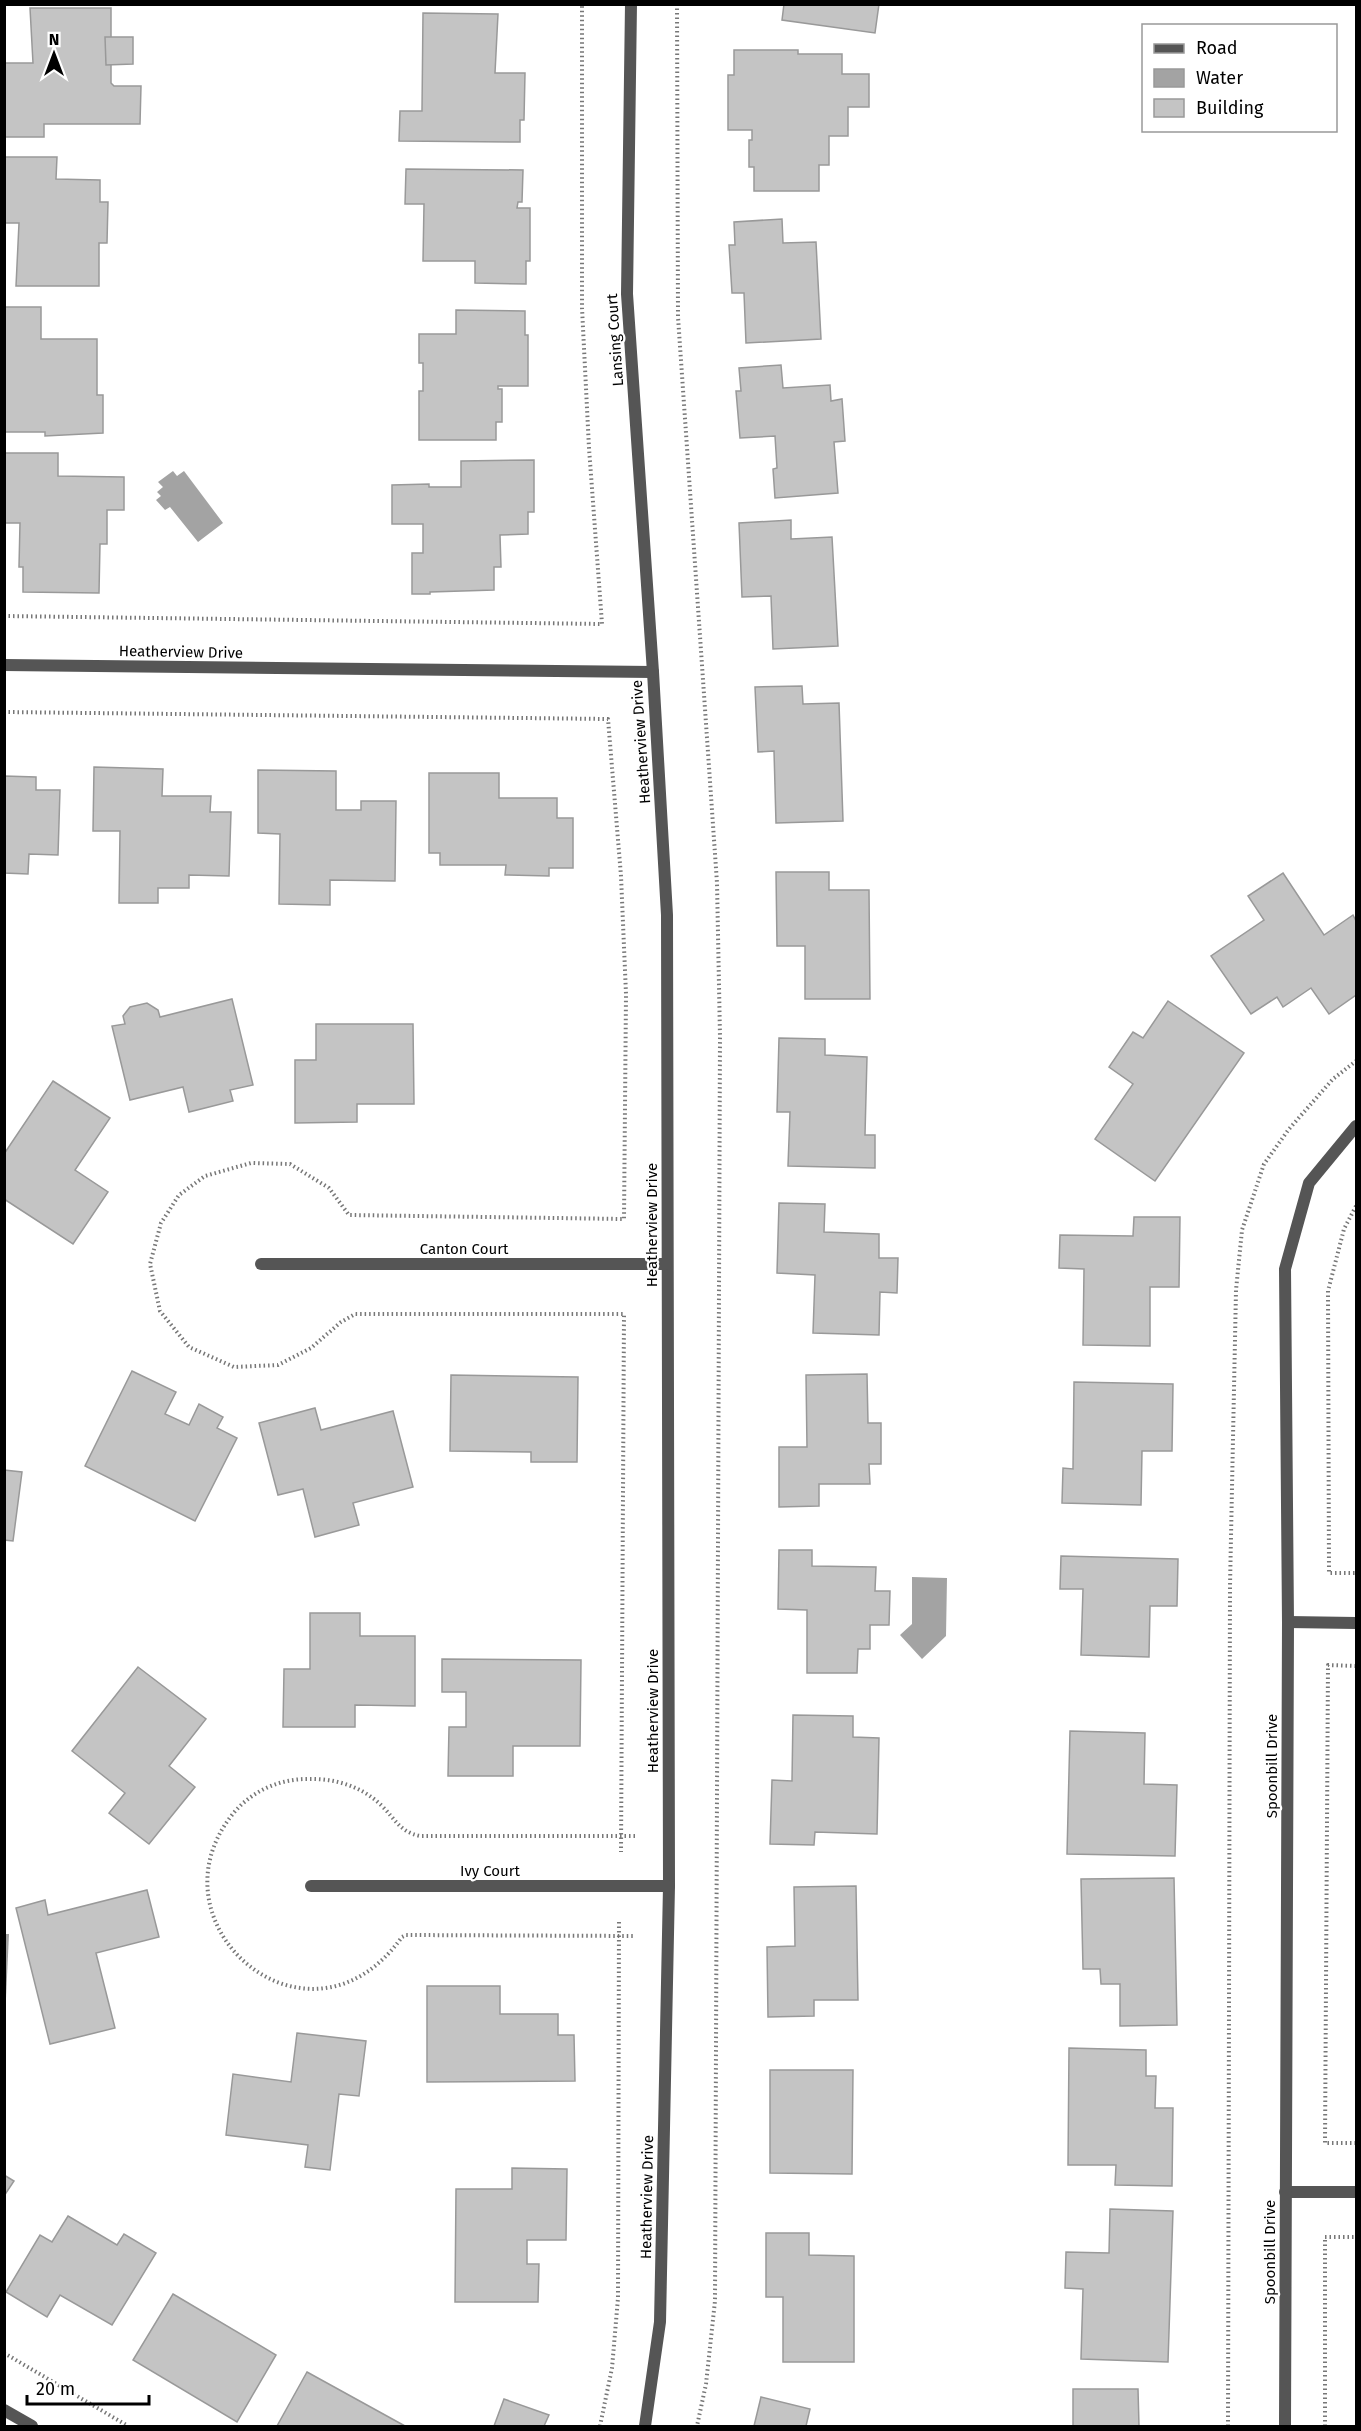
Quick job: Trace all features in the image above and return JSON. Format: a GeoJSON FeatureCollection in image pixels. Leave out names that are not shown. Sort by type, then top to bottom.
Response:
{"type":"FeatureCollection","features":[{"type":"Feature","properties":{"kind":"street","name":"Lansing Court"},"geometry":{"type":"LineString","coordinates":[[631,4],[627,294],[653,672]]}},
{"type":"Feature","properties":{"kind":"street","name":"Heatherview Drive"},"geometry":{"type":"LineString","coordinates":[[4,665],[653,672],[667,915],[669,1886],[660,2322],[645,2427]]}},
{"type":"Feature","properties":{"kind":"street","name":"Spoonbill Drive"},"geometry":{"type":"LineString","coordinates":[[1285,2427],[1288,1622],[1285,1269],[1309,1183],[1356,1126]]}},
{"type":"Feature","properties":{"kind":"street","name":"Canton Court"},"geometry":{"type":"LineString","coordinates":[[261,1264],[666,1264]]}},
{"type":"Feature","properties":{"kind":"street"},"geometry":{"type":"LineString","coordinates":[[1288,1622],[1356,1623]]}},
{"type":"Feature","properties":{"kind":"street","name":"Ivy Court"},"geometry":{"type":"LineString","coordinates":[[311,1886],[669,1886]]}},
{"type":"Feature","properties":{"kind":"street"},"geometry":{"type":"LineString","coordinates":[[1285,2192],[1356,2192]]}},
{"type":"Feature","properties":{"kind":"street"},"geometry":{"type":"LineString","coordinates":[[4,2410],[32,2427]]}},
{"type":"Feature","properties":{"kind":"path"},"geometry":{"type":"LineString","coordinates":[[4,616],[602,624],[589,448],[582,308],[582,4]]}},
{"type":"Feature","properties":{"kind":"path"},"geometry":{"type":"LineString","coordinates":[[677,4],[679,339],[717,883],[720,1037],[715,2301],[706,2384],[697,2427]]}},
{"type":"Feature","properties":{"kind":"path"},"geometry":{"type":"LineString","coordinates":[[4,712],[608,719],[621,876],[626,994],[624,1219],[349,1215],[329,1188],[290,1164],[251,1163],[205,1176],[178,1195],[162,1223],[150,1264],[160,1311],[189,1347],[234,1367],[278,1365],[311,1348],[341,1322],[355,1314],[624,1314],[621,1852]]}},
{"type":"Feature","properties":{"kind":"path"},"geometry":{"type":"LineString","coordinates":[[1228,2427],[1230,1586],[1236,1290],[1242,1230],[1264,1164],[1289,1129],[1333,1079],[1356,1061]]}},
{"type":"Feature","properties":{"kind":"path"},"geometry":{"type":"LineString","coordinates":[[1356,1206],[1344,1229],[1328,1291],[1329,1573],[1356,1573]]}},
{"type":"Feature","properties":{"kind":"path"},"geometry":{"type":"LineString","coordinates":[[1356,1666],[1328,1665],[1325,2143],[1356,2143]]}},
{"type":"Feature","properties":{"kind":"path"},"geometry":{"type":"LineString","coordinates":[[600,2427],[612,2368],[618,2298],[619,1919]]}},
{"type":"Feature","properties":{"kind":"path"},"geometry":{"type":"LineString","coordinates":[[1325,2427],[1325,2237],[1356,2237]]}},
{"type":"Feature","properties":{"kind":"path"},"geometry":{"type":"LineString","coordinates":[[4,2353],[128,2427]]}},
{"type":"Feature","properties":{"kind":"water"},"geometry":{"type":"Polygon","coordinates":[[[173,471],[177,476],[184,471],[223,523],[198,542],[170,507],[165,510],[156,500],[161,496],[157,492],[163,487],[158,482],[173,471]]]}},
{"type":"Feature","properties":{"kind":"water"},"geometry":{"type":"Polygon","coordinates":[[[912,1577],[947,1578],[946,1636],[922,1659],[900,1635],[912,1624],[912,1577]]]}},
{"type":"Feature","properties":{"kind":"water"},"geometry":{"type":"Polygon","coordinates":[[[4,1934],[9,1934],[6,1998],[4,1998],[4,1934]]]}},
{"type":"Feature","properties":{"kind":"building"},"geometry":{"type":"Polygon","coordinates":[[[784,4],[879,4],[875,33],[782,20],[784,4]]]}},
{"type":"Feature","properties":{"kind":"building"},"geometry":{"type":"Polygon","coordinates":[[[30,8],[111,8],[111,39],[106,39],[106,61],[111,61],[111,83],[114,86],[141,86],[140,124],[44,124],[44,137],[4,137],[4,63],[33,63],[30,8]]]}},
{"type":"Feature","properties":{"kind":"building"},"geometry":{"type":"Polygon","coordinates":[[[423,13],[498,14],[495,73],[525,73],[524,120],[520,120],[520,142],[399,141],[400,111],[422,111],[423,13]]]}},
{"type":"Feature","properties":{"kind":"building"},"geometry":{"type":"Polygon","coordinates":[[[105,37],[133,37],[133,64],[106,65],[105,37]]]}},
{"type":"Feature","properties":{"kind":"building"},"geometry":{"type":"Polygon","coordinates":[[[734,50],[798,50],[798,54],[842,54],[842,74],[869,74],[869,107],[848,107],[848,136],[829,136],[829,165],[819,165],[819,191],[754,191],[754,167],[749,167],[749,140],[752,140],[752,130],[728,130],[728,75],[734,75],[734,50]]]}},
{"type":"Feature","properties":{"kind":"building"},"geometry":{"type":"Polygon","coordinates":[[[4,157],[57,157],[56,179],[100,180],[100,202],[108,202],[107,243],[99,243],[99,286],[16,286],[19,223],[4,223],[4,157]]]}},
{"type":"Feature","properties":{"kind":"building"},"geometry":{"type":"Polygon","coordinates":[[[406,169],[523,170],[522,202],[518,202],[517,208],[530,208],[530,261],[526,261],[526,284],[475,283],[475,261],[423,261],[424,204],[405,204],[406,169]]]}},
{"type":"Feature","properties":{"kind":"building"},"geometry":{"type":"Polygon","coordinates":[[[782,219],[783,243],[816,242],[821,339],[746,343],[744,293],[732,293],[729,245],[735,245],[734,222],[782,219]]]}},
{"type":"Feature","properties":{"kind":"building"},"geometry":{"type":"Polygon","coordinates":[[[4,307],[41,307],[41,339],[97,339],[97,395],[103,395],[103,433],[45,436],[45,432],[4,432],[4,307]]]}},
{"type":"Feature","properties":{"kind":"building"},"geometry":{"type":"Polygon","coordinates":[[[456,310],[525,311],[525,335],[528,335],[528,386],[498,386],[498,389],[502,389],[502,422],[496,422],[496,440],[419,440],[419,391],[423,391],[423,363],[419,363],[419,334],[456,334],[456,310]]]}},
{"type":"Feature","properties":{"kind":"building"},"geometry":{"type":"Polygon","coordinates":[[[781,365],[783,388],[830,385],[831,401],[842,399],[845,441],[834,442],[838,493],[775,498],[773,469],[777,468],[775,436],[740,438],[736,391],[741,391],[739,368],[781,365]]]}},
{"type":"Feature","properties":{"kind":"building"},"geometry":{"type":"Polygon","coordinates":[[[4,453],[58,453],[58,476],[124,477],[124,510],[107,510],[107,544],[100,544],[99,593],[23,592],[23,567],[19,567],[20,523],[4,523],[4,453]]]}},
{"type":"Feature","properties":{"kind":"building"},"geometry":{"type":"Polygon","coordinates":[[[534,460],[534,512],[528,512],[528,534],[500,535],[501,567],[494,567],[494,590],[412,594],[412,553],[423,553],[423,524],[392,524],[392,485],[429,484],[429,487],[461,487],[461,461],[534,460]]]}},
{"type":"Feature","properties":{"kind":"building"},"geometry":{"type":"Polygon","coordinates":[[[791,520],[791,539],[832,537],[838,646],[773,649],[771,596],[742,597],[739,523],[791,520]]]}},
{"type":"Feature","properties":{"kind":"building"},"geometry":{"type":"Polygon","coordinates":[[[802,686],[803,704],[839,703],[843,821],[776,823],[774,751],[758,752],[755,687],[802,686]]]}},
{"type":"Feature","properties":{"kind":"building"},"geometry":{"type":"Polygon","coordinates":[[[94,767],[163,769],[162,796],[211,796],[210,812],[231,812],[229,876],[189,875],[189,888],[158,888],[158,903],[119,903],[120,831],[93,831],[94,767]]]}},
{"type":"Feature","properties":{"kind":"building"},"geometry":{"type":"Polygon","coordinates":[[[258,770],[336,771],[336,810],[361,810],[361,801],[396,801],[395,881],[330,880],[330,905],[279,904],[280,834],[258,833],[258,770]]]}},
{"type":"Feature","properties":{"kind":"building"},"geometry":{"type":"Polygon","coordinates":[[[429,773],[499,773],[499,798],[557,798],[557,818],[573,818],[573,868],[549,868],[549,876],[505,875],[506,865],[440,865],[440,853],[429,853],[429,773]]]}},
{"type":"Feature","properties":{"kind":"building"},"geometry":{"type":"Polygon","coordinates":[[[4,776],[36,777],[36,790],[60,790],[58,855],[29,854],[28,874],[4,873],[4,776]]]}},
{"type":"Feature","properties":{"kind":"building"},"geometry":{"type":"Polygon","coordinates":[[[776,872],[829,872],[829,890],[869,890],[870,999],[805,999],[805,946],[777,946],[776,872]]]}},
{"type":"Feature","properties":{"kind":"building"},"geometry":{"type":"Polygon","coordinates":[[[1283,873],[1324,935],[1353,915],[1356,921],[1356,995],[1329,1014],[1311,988],[1283,1007],[1277,997],[1251,1014],[1211,956],[1264,920],[1248,896],[1283,873]]]}},
{"type":"Feature","properties":{"kind":"building"},"geometry":{"type":"Polygon","coordinates":[[[232,999],[253,1085],[230,1090],[233,1101],[189,1112],[183,1087],[130,1100],[112,1026],[125,1024],[123,1016],[130,1007],[147,1003],[158,1010],[160,1017],[232,999]]]}},
{"type":"Feature","properties":{"kind":"building"},"geometry":{"type":"Polygon","coordinates":[[[1168,1001],[1244,1053],[1155,1181],[1095,1139],[1133,1084],[1109,1067],[1133,1032],[1143,1038],[1168,1001]]]}},
{"type":"Feature","properties":{"kind":"building"},"geometry":{"type":"Polygon","coordinates":[[[316,1024],[413,1024],[414,1104],[357,1104],[357,1122],[295,1123],[295,1060],[316,1060],[316,1024]]]}},
{"type":"Feature","properties":{"kind":"building"},"geometry":{"type":"Polygon","coordinates":[[[779,1038],[825,1039],[825,1055],[867,1057],[865,1135],[875,1135],[875,1168],[788,1166],[790,1112],[777,1112],[779,1038]]]}},
{"type":"Feature","properties":{"kind":"building"},"geometry":{"type":"Polygon","coordinates":[[[53,1081],[110,1118],[75,1170],[108,1192],[73,1244],[4,1199],[4,1154],[53,1081]]]}},
{"type":"Feature","properties":{"kind":"building"},"geometry":{"type":"Polygon","coordinates":[[[779,1203],[825,1204],[824,1232],[879,1234],[879,1258],[898,1258],[897,1293],[880,1292],[879,1335],[813,1333],[815,1275],[777,1273],[779,1203]]]}},
{"type":"Feature","properties":{"kind":"building"},"geometry":{"type":"Polygon","coordinates":[[[1134,1217],[1180,1217],[1179,1287],[1150,1287],[1150,1346],[1083,1345],[1084,1269],[1059,1268],[1060,1235],[1133,1236],[1134,1217]]]}},
{"type":"Feature","properties":{"kind":"building"},"geometry":{"type":"Polygon","coordinates":[[[132,1371],[176,1392],[165,1414],[189,1425],[199,1404],[223,1417],[217,1428],[237,1438],[195,1521],[85,1466],[132,1371]]]}},
{"type":"Feature","properties":{"kind":"building"},"geometry":{"type":"Polygon","coordinates":[[[867,1374],[868,1423],[881,1423],[881,1464],[869,1464],[870,1484],[819,1484],[819,1506],[779,1507],[779,1447],[807,1447],[806,1375],[867,1374]]]}},
{"type":"Feature","properties":{"kind":"building"},"geometry":{"type":"Polygon","coordinates":[[[451,1375],[578,1377],[577,1462],[531,1462],[531,1452],[450,1451],[451,1375]]]}},
{"type":"Feature","properties":{"kind":"building"},"geometry":{"type":"Polygon","coordinates":[[[1074,1382],[1173,1384],[1172,1451],[1142,1451],[1141,1505],[1062,1503],[1063,1468],[1073,1469],[1074,1382]]]}},
{"type":"Feature","properties":{"kind":"building"},"geometry":{"type":"Polygon","coordinates":[[[315,1408],[321,1430],[393,1411],[413,1487],[353,1503],[359,1525],[315,1537],[303,1489],[278,1495],[259,1423],[315,1408]]]}},
{"type":"Feature","properties":{"kind":"building"},"geometry":{"type":"Polygon","coordinates":[[[4,1470],[22,1472],[13,1541],[4,1540],[4,1470]]]}},
{"type":"Feature","properties":{"kind":"building"},"geometry":{"type":"Polygon","coordinates":[[[779,1550],[812,1550],[812,1566],[876,1567],[875,1591],[890,1591],[889,1625],[870,1625],[870,1649],[858,1649],[857,1673],[807,1673],[807,1610],[778,1609],[779,1550]]]}},
{"type":"Feature","properties":{"kind":"building"},"geometry":{"type":"Polygon","coordinates":[[[1061,1556],[1178,1559],[1177,1606],[1150,1606],[1149,1657],[1081,1655],[1083,1589],[1060,1589],[1061,1556]]]}},
{"type":"Feature","properties":{"kind":"building"},"geometry":{"type":"Polygon","coordinates":[[[310,1613],[360,1613],[360,1636],[415,1636],[415,1706],[355,1705],[355,1727],[283,1727],[284,1669],[310,1669],[310,1613]]]}},
{"type":"Feature","properties":{"kind":"building"},"geometry":{"type":"Polygon","coordinates":[[[442,1659],[581,1660],[580,1746],[513,1746],[513,1776],[448,1776],[449,1727],[466,1727],[466,1692],[442,1692],[442,1659]]]}},
{"type":"Feature","properties":{"kind":"building"},"geometry":{"type":"Polygon","coordinates":[[[138,1667],[206,1719],[169,1766],[195,1787],[149,1844],[109,1813],[125,1793],[72,1751],[138,1667]]]}},
{"type":"Feature","properties":{"kind":"building"},"geometry":{"type":"Polygon","coordinates":[[[793,1715],[853,1716],[853,1737],[879,1738],[877,1834],[815,1832],[814,1845],[770,1844],[772,1780],[792,1781],[793,1715]]]}},
{"type":"Feature","properties":{"kind":"building"},"geometry":{"type":"Polygon","coordinates":[[[1070,1731],[1145,1733],[1144,1784],[1177,1785],[1175,1856],[1067,1854],[1070,1731]]]}},
{"type":"Feature","properties":{"kind":"building"},"geometry":{"type":"Polygon","coordinates":[[[1174,1878],[1177,2025],[1120,2026],[1120,1984],[1101,1984],[1100,1969],[1083,1969],[1081,1879],[1174,1878]]]}},
{"type":"Feature","properties":{"kind":"building"},"geometry":{"type":"Polygon","coordinates":[[[856,1886],[858,2000],[814,2000],[814,2016],[768,2017],[767,1947],[795,1946],[794,1887],[856,1886]]]}},
{"type":"Feature","properties":{"kind":"building"},"geometry":{"type":"Polygon","coordinates":[[[147,1890],[159,1937],[96,1953],[115,2028],[50,2044],[16,1908],[45,1900],[48,1915],[147,1890]]]}},
{"type":"Feature","properties":{"kind":"building"},"geometry":{"type":"Polygon","coordinates":[[[427,1986],[500,1986],[500,2014],[558,2014],[558,2035],[574,2035],[575,2081],[427,2082],[427,1986]]]}},
{"type":"Feature","properties":{"kind":"building"},"geometry":{"type":"Polygon","coordinates":[[[297,2033],[366,2041],[359,2096],[339,2094],[330,2170],[305,2167],[308,2145],[226,2135],[233,2074],[291,2082],[297,2033]]]}},
{"type":"Feature","properties":{"kind":"building"},"geometry":{"type":"Polygon","coordinates":[[[1069,2048],[1146,2050],[1146,2076],[1156,2076],[1155,2108],[1173,2108],[1172,2186],[1115,2185],[1116,2165],[1068,2165],[1069,2048]]]}},
{"type":"Feature","properties":{"kind":"building"},"geometry":{"type":"Polygon","coordinates":[[[770,2070],[853,2070],[852,2174],[770,2173],[770,2070]]]}},
{"type":"Feature","properties":{"kind":"building"},"geometry":{"type":"Polygon","coordinates":[[[512,2168],[567,2169],[566,2240],[527,2240],[527,2264],[539,2264],[538,2302],[455,2302],[456,2189],[512,2189],[512,2168]]]}},
{"type":"Feature","properties":{"kind":"building"},"geometry":{"type":"Polygon","coordinates":[[[4,2175],[14,2181],[4,2196],[4,2175]]]}},
{"type":"Feature","properties":{"kind":"building"},"geometry":{"type":"Polygon","coordinates":[[[1110,2209],[1173,2211],[1168,2362],[1081,2359],[1083,2289],[1065,2288],[1066,2252],[1109,2253],[1110,2209]]]}},
{"type":"Feature","properties":{"kind":"building"},"geometry":{"type":"Polygon","coordinates":[[[68,2216],[117,2245],[124,2234],[156,2253],[112,2325],[60,2295],[47,2317],[6,2292],[40,2235],[52,2242],[68,2216]]]}},
{"type":"Feature","properties":{"kind":"building"},"geometry":{"type":"Polygon","coordinates":[[[766,2233],[809,2233],[809,2255],[854,2256],[854,2362],[783,2362],[783,2297],[766,2297],[766,2233]]]}},
{"type":"Feature","properties":{"kind":"building"},"geometry":{"type":"Polygon","coordinates":[[[173,2294],[276,2355],[237,2422],[133,2360],[173,2294]]]}},
{"type":"Feature","properties":{"kind":"building"},"geometry":{"type":"Polygon","coordinates":[[[307,2372],[405,2426],[277,2426],[307,2372]]]}},
{"type":"Feature","properties":{"kind":"building"},"geometry":{"type":"Polygon","coordinates":[[[1073,2389],[1138,2389],[1139,2426],[1073,2426],[1073,2389]]]}},
{"type":"Feature","properties":{"kind":"building"},"geometry":{"type":"Polygon","coordinates":[[[761,2397],[810,2409],[806,2426],[754,2426],[761,2397]]]}},
{"type":"Feature","properties":{"kind":"building"},"geometry":{"type":"Polygon","coordinates":[[[504,2399],[549,2415],[544,2426],[494,2426],[504,2399]]]}}]}
